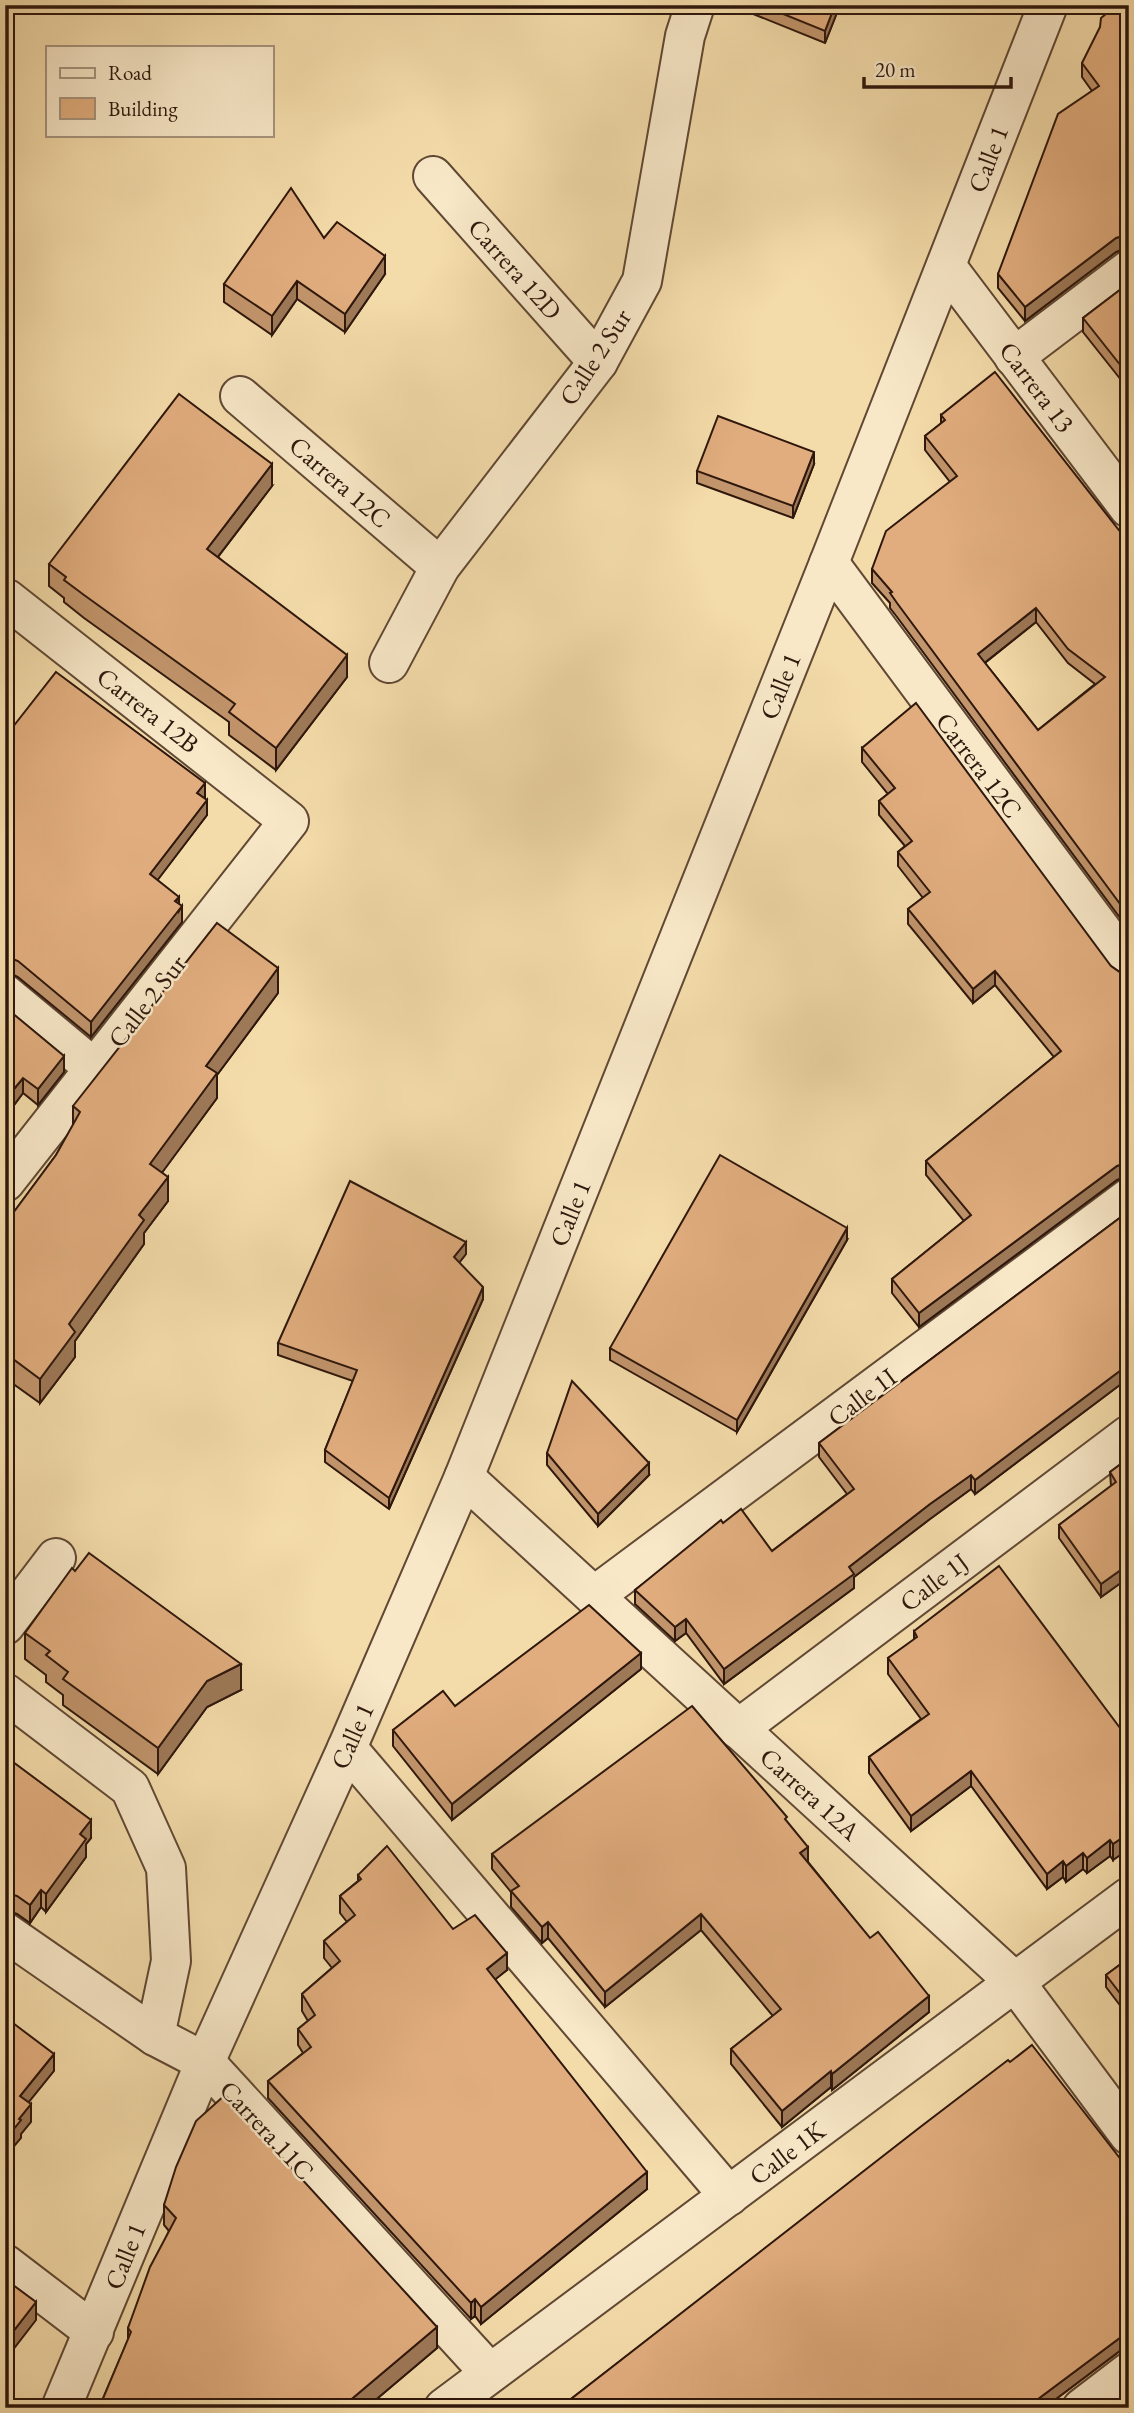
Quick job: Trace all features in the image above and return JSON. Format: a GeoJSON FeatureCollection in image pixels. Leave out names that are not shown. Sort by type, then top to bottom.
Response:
{"type":"FeatureCollection","features":[{"type":"Feature","properties":{"kind":"street","name":"Calle 2 Sur"},"geometry":{"type":"LineString","coordinates":[[389,663],[440,567],[598,362],[642,281],[685,36],[695,5]]}},
{"type":"Feature","properties":{"kind":"street","name":"Calle 1"},"geometry":{"type":"LineString","coordinates":[[61,2408],[205,2062],[347,1748],[464,1477],[829,563],[1048,5]]}},
{"type":"Feature","properties":{"kind":"street","name":"Carrera 12D"},"geometry":{"type":"LineString","coordinates":[[433,176],[598,362]]}},
{"type":"Feature","properties":{"kind":"street","name":"Carrera 13"},"geometry":{"type":"LineString","coordinates":[[946,266],[1129,509]]}},
{"type":"Feature","properties":{"kind":"street"},"geometry":{"type":"LineString","coordinates":[[1014,357],[1129,270]]}},
{"type":"Feature","properties":{"kind":"street","name":"Carrera 12C"},"geometry":{"type":"LineString","coordinates":[[240,396],[440,567]]}},
{"type":"Feature","properties":{"kind":"street","name":"Carrera 12C"},"geometry":{"type":"LineString","coordinates":[[829,563],[1129,967]]}},
{"type":"Feature","properties":{"kind":"street","name":"Carrera 12B"},"geometry":{"type":"LineString","coordinates":[[6,600],[289,821]]}},
{"type":"Feature","properties":{"kind":"street","name":"Calle 2 Sur"},"geometry":{"type":"LineString","coordinates":[[5,1182],[289,821]]}},
{"type":"Feature","properties":{"kind":"street"},"geometry":{"type":"LineString","coordinates":[[5,994],[94,1068]]}},
{"type":"Feature","properties":{"kind":"street","name":"Calle 1I"},"geometry":{"type":"LineString","coordinates":[[594,1596],[1129,1198]]}},
{"type":"Feature","properties":{"kind":"street","name":"Calle 1J"},"geometry":{"type":"LineString","coordinates":[[738,1729],[1129,1434]]}},
{"type":"Feature","properties":{"kind":"street","name":"Carrera 12A"},"geometry":{"type":"LineString","coordinates":[[464,1477],[1015,1982],[1129,2135]]}},
{"type":"Feature","properties":{"kind":"street"},"geometry":{"type":"LineString","coordinates":[[5,1625],[56,1558]]}},
{"type":"Feature","properties":{"kind":"street"},"geometry":{"type":"LineString","coordinates":[[5,1693],[130,1788],[166,1868],[171,1961],[155,2036]]}},
{"type":"Feature","properties":{"kind":"street"},"geometry":{"type":"LineString","coordinates":[[347,1748],[729,2196]]}},
{"type":"Feature","properties":{"kind":"street","name":"Calle 1K"},"geometry":{"type":"LineString","coordinates":[[444,2408],[1129,1898]]}},
{"type":"Feature","properties":{"kind":"street","name":"Carrera 11C"},"geometry":{"type":"LineString","coordinates":[[5,1932],[155,2036],[205,2062],[491,2374]]}},
{"type":"Feature","properties":{"kind":"street"},"geometry":{"type":"LineString","coordinates":[[5,2264],[94,2332]]}},
{"type":"Feature","properties":{"kind":"street"},"geometry":{"type":"LineString","coordinates":[[1082,2408],[1129,2372]]}},
{"type":"Feature","properties":{"kind":"building"},"geometry":{"type":"Polygon","coordinates":[[[761,5],[835,5],[825,31],[761,5]]]}},
{"type":"Feature","properties":{"kind":"building"},"geometry":{"type":"Polygon","coordinates":[[[1117,5],[1129,5],[1129,234],[1116,238],[1025,307],[998,274],[1058,114],[1099,86],[1082,63],[1100,27],[1101,18],[1117,5]]]}},
{"type":"Feature","properties":{"kind":"building"},"geometry":{"type":"Polygon","coordinates":[[[291,188],[324,238],[337,222],[385,256],[345,314],[297,281],[272,316],[224,284],[291,188]]]}},
{"type":"Feature","properties":{"kind":"building"},"geometry":{"type":"Polygon","coordinates":[[[1129,283],[1129,376],[1083,318],[1129,283]]]}},
{"type":"Feature","properties":{"kind":"building"},"geometry":{"type":"Polygon","coordinates":[[[995,372],[1129,543],[1129,916],[897,603],[890,593],[892,592],[872,569],[886,531],[957,476],[925,436],[945,420],[941,415],[995,372]],[[1036,608],[978,654],[1038,730],[1105,677],[1068,649],[1036,608]]]}},
{"type":"Feature","properties":{"kind":"building"},"geometry":{"type":"Polygon","coordinates":[[[179,394],[272,464],[207,549],[347,655],[276,748],[229,712],[235,704],[64,580],[66,577],[49,564],[179,394]]]}},
{"type":"Feature","properties":{"kind":"building"},"geometry":{"type":"Polygon","coordinates":[[[718,416],[814,452],[793,506],[697,471],[718,416]]]}},
{"type":"Feature","properties":{"kind":"building"},"geometry":{"type":"Polygon","coordinates":[[[56,672],[205,783],[197,793],[207,800],[150,874],[179,897],[175,901],[182,906],[91,1022],[18,961],[5,957],[5,737],[56,672]]]}},
{"type":"Feature","properties":{"kind":"building"},"geometry":{"type":"Polygon","coordinates":[[[916,703],[1111,966],[1121,973],[1129,974],[1129,1162],[1117,1166],[919,1313],[892,1279],[971,1215],[926,1161],[1061,1051],[995,971],[973,989],[908,909],[930,892],[898,852],[912,841],[879,801],[895,788],[862,748],[916,703]]]}},
{"type":"Feature","properties":{"kind":"building"},"geometry":{"type":"Polygon","coordinates":[[[217,923],[278,968],[206,1066],[217,1073],[150,1164],[168,1177],[139,1215],[144,1220],[69,1324],[75,1332],[40,1379],[5,1353],[5,1224],[56,1155],[80,1112],[73,1106],[217,923]]]}},
{"type":"Feature","properties":{"kind":"building"},"geometry":{"type":"Polygon","coordinates":[[[5,1007],[64,1056],[38,1089],[23,1078],[14,1089],[5,1083],[5,1007]]]}},
{"type":"Feature","properties":{"kind":"building"},"geometry":{"type":"Polygon","coordinates":[[[720,1155],[847,1228],[737,1420],[610,1348],[720,1155]]]}},
{"type":"Feature","properties":{"kind":"building"},"geometry":{"type":"Polygon","coordinates":[[[350,1181],[466,1242],[454,1257],[483,1287],[389,1498],[325,1450],[357,1370],[278,1343],[350,1181]]]}},
{"type":"Feature","properties":{"kind":"building"},"geometry":{"type":"Polygon","coordinates":[[[1129,1211],[1129,1364],[975,1480],[971,1475],[930,1504],[849,1567],[854,1574],[724,1669],[686,1619],[675,1627],[635,1590],[721,1520],[723,1523],[741,1509],[772,1551],[854,1489],[819,1443],[1129,1211]]]}},
{"type":"Feature","properties":{"kind":"building"},"geometry":{"type":"Polygon","coordinates":[[[572,1381],[649,1463],[598,1514],[547,1453],[572,1381]]]}},
{"type":"Feature","properties":{"kind":"building"},"geometry":{"type":"Polygon","coordinates":[[[1129,1458],[1129,1564],[1101,1584],[1059,1525],[1116,1482],[1110,1472],[1129,1458]]]}},
{"type":"Feature","properties":{"kind":"building"},"geometry":{"type":"Polygon","coordinates":[[[89,1553],[241,1664],[207,1681],[158,1748],[63,1679],[68,1672],[46,1655],[50,1651],[25,1633],[72,1568],[75,1571],[89,1553]]]}},
{"type":"Feature","properties":{"kind":"building"},"geometry":{"type":"Polygon","coordinates":[[[999,1566],[1129,1740],[1129,1833],[1113,1844],[1110,1840],[1087,1858],[1083,1853],[1066,1866],[1063,1861],[1047,1874],[971,1771],[911,1816],[869,1757],[929,1714],[888,1658],[917,1637],[914,1631],[999,1566]]]}},
{"type":"Feature","properties":{"kind":"building"},"geometry":{"type":"Polygon","coordinates":[[[589,1605],[641,1653],[452,1804],[393,1730],[443,1691],[455,1706],[589,1605]]]}},
{"type":"Feature","properties":{"kind":"building"},"geometry":{"type":"Polygon","coordinates":[[[692,1706],[787,1817],[785,1819],[808,1847],[800,1853],[870,1938],[878,1932],[929,1996],[782,2111],[731,2049],[781,2009],[701,1914],[605,1992],[548,1922],[542,1927],[511,1891],[519,1886],[492,1854],[692,1706]]]}},
{"type":"Feature","properties":{"kind":"building"},"geometry":{"type":"Polygon","coordinates":[[[5,1756],[91,1820],[80,1834],[86,1839],[46,1894],[41,1890],[30,1905],[17,1896],[5,1893],[5,1756]]]}},
{"type":"Feature","properties":{"kind":"building"},"geometry":{"type":"Polygon","coordinates":[[[387,1846],[453,1929],[475,1915],[507,1953],[487,1969],[647,2172],[481,2307],[475,2299],[471,2303],[268,2081],[311,2047],[298,2029],[315,2015],[302,1994],[340,1961],[324,1941],[355,1915],[340,1896],[361,1879],[358,1875],[387,1846]]]}},
{"type":"Feature","properties":{"kind":"building"},"geometry":{"type":"Polygon","coordinates":[[[1129,1958],[1129,2005],[1106,1975],[1129,1958]]]}},
{"type":"Feature","properties":{"kind":"building"},"geometry":{"type":"Polygon","coordinates":[[[5,2017],[54,2054],[20,2096],[31,2104],[5,2140],[5,2017]]]}},
{"type":"Feature","properties":{"kind":"building"},"geometry":{"type":"Polygon","coordinates":[[[1032,2045],[1129,2170],[1129,2331],[1026,2408],[578,2408],[571,2399],[919,2128],[1008,2060],[1010,2062],[1032,2045]]]}},
{"type":"Feature","properties":{"kind":"building"},"geometry":{"type":"Polygon","coordinates":[[[225,2095],[437,2327],[341,2408],[99,2408],[131,2332],[128,2328],[150,2267],[176,2218],[164,2205],[176,2167],[196,2121],[225,2095]]]}},
{"type":"Feature","properties":{"kind":"building"},"geometry":{"type":"Polygon","coordinates":[[[5,2279],[36,2302],[5,2342],[5,2279]]]}}]}
